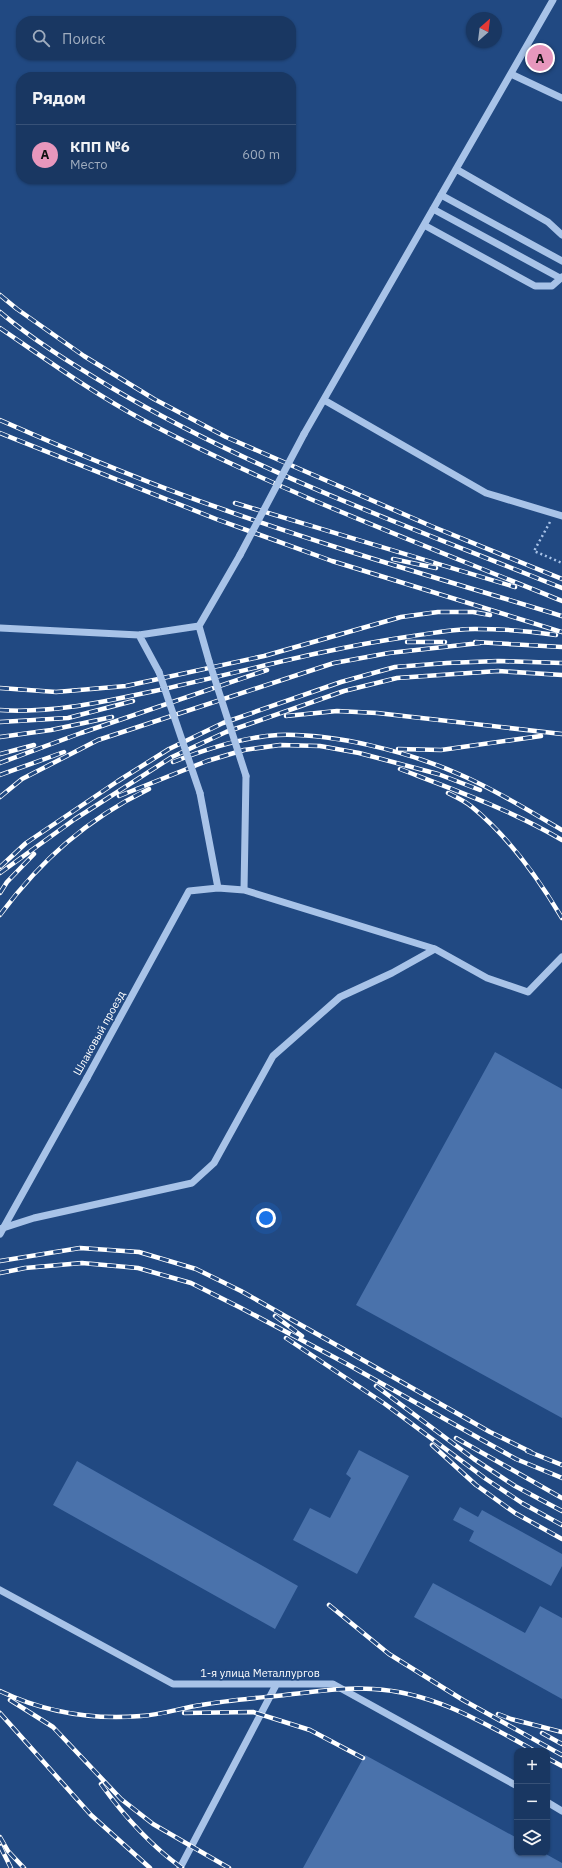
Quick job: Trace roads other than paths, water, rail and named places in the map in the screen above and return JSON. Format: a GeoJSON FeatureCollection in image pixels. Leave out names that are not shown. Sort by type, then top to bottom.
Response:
{"type":"FeatureCollection","features":[{"type":"Feature","properties":{"kind":"street"},"geometry":{"type":"LineString","coordinates":[[244,890],[246,776],[209,660],[200,626],[240,555],[304,434],[553,0]]}},
{"type":"Feature","properties":{"kind":"street"},"geometry":{"type":"LineString","coordinates":[[511,74],[562,98]]}},
{"type":"Feature","properties":{"kind":"street"},"geometry":{"type":"LineString","coordinates":[[456,169],[562,230]]}},
{"type":"Feature","properties":{"kind":"street"},"geometry":{"type":"LineString","coordinates":[[442,195],[562,261]]}},
{"type":"Feature","properties":{"kind":"street"},"geometry":{"type":"LineString","coordinates":[[424,225],[535,286],[552,286],[561,278],[433,210]]}},
{"type":"Feature","properties":{"kind":"street"},"geometry":{"type":"LineString","coordinates":[[548,222],[562,235]]}},
{"type":"Feature","properties":{"kind":"street"},"geometry":{"type":"LineString","coordinates":[[324,400],[486,493],[558,515]]}},
{"type":"Feature","properties":{"kind":"street"},"geometry":{"type":"LineString","coordinates":[[0,628],[139,635],[200,626]]}},
{"type":"Feature","properties":{"kind":"street"},"geometry":{"type":"LineString","coordinates":[[139,635],[159,672],[200,793],[218,888]]}},
{"type":"Feature","properties":{"kind":"street","name":"Шлаковый проезд"},"geometry":{"type":"LineString","coordinates":[[0,1234],[189,891],[218,888],[244,890],[435,949],[487,978],[528,992],[562,957]]}},
{"type":"Feature","properties":{"kind":"street"},"geometry":{"type":"LineString","coordinates":[[0,1229],[34,1218],[192,1183],[214,1163],[273,1056],[340,997],[392,973],[435,949]]}},
{"type":"Feature","properties":{"kind":"street","name":"1-я улица Металлургов"},"geometry":{"type":"LineString","coordinates":[[0,1590],[173,1684],[334,1684],[514,1784]]}},
{"type":"Feature","properties":{"kind":"street"},"geometry":{"type":"LineString","coordinates":[[180,1868],[276,1685]]}},
{"type":"Feature","properties":{"kind":"street"},"geometry":{"type":"LineString","coordinates":[[550,1804],[562,1811]]}},
{"type":"Feature","properties":{"kind":"railway"},"geometry":{"type":"LineString","coordinates":[[0,295],[17,309],[84,356],[154,399],[226,437],[431,526],[562,579]]}},
{"type":"Feature","properties":{"kind":"railway"},"geometry":{"type":"LineString","coordinates":[[0,312],[40,343],[112,388],[221,446],[333,497],[562,588]]}},
{"type":"Feature","properties":{"kind":"railway"},"geometry":{"type":"LineString","coordinates":[[0,328],[106,399],[194,446],[350,516],[562,601]]}},
{"type":"Feature","properties":{"kind":"railway"},"geometry":{"type":"LineString","coordinates":[[0,420],[110,467],[264,524],[562,616]]}},
{"type":"Feature","properties":{"kind":"railway"},"geometry":{"type":"LineString","coordinates":[[0,433],[216,519],[332,561],[562,632]]}},
{"type":"Feature","properties":{"kind":"railway"},"geometry":{"type":"LineString","coordinates":[[235,503],[515,587]]}},
{"type":"Feature","properties":{"kind":"railway"},"geometry":{"type":"LineString","coordinates":[[393,559],[436,568]]}},
{"type":"Feature","properties":{"kind":"railway"},"geometry":{"type":"LineString","coordinates":[[0,688],[56,692],[126,686],[264,656],[401,617],[438,612],[473,612],[490,615]]}},
{"type":"Feature","properties":{"kind":"railway"},"geometry":{"type":"LineString","coordinates":[[0,710],[42,710],[103,702],[345,648],[440,632],[466,629],[485,629],[516,630],[556,635]]}},
{"type":"Feature","properties":{"kind":"railway"},"geometry":{"type":"LineString","coordinates":[[407,642],[445,642]]}},
{"type":"Feature","properties":{"kind":"railway"},"geometry":{"type":"LineString","coordinates":[[475,642],[562,647]]}},
{"type":"Feature","properties":{"kind":"railway"},"geometry":{"type":"LineString","coordinates":[[0,797],[22,779],[98,740],[334,663],[389,653],[480,643]]}},
{"type":"Feature","properties":{"kind":"railway"},"geometry":{"type":"LineString","coordinates":[[0,867],[26,843],[118,781],[169,749],[223,723],[341,682],[395,667],[498,661],[562,663]]}},
{"type":"Feature","properties":{"kind":"railway"},"geometry":{"type":"LineString","coordinates":[[0,763],[81,733],[267,670]]}},
{"type":"Feature","properties":{"kind":"railway"},"geometry":{"type":"LineString","coordinates":[[0,873],[75,819],[172,757],[226,732],[344,691],[397,678],[498,671],[562,675]]}},
{"type":"Feature","properties":{"kind":"railway"},"geometry":{"type":"LineString","coordinates":[[0,722],[68,718],[133,701]]}},
{"type":"Feature","properties":{"kind":"railway"},"geometry":{"type":"LineString","coordinates":[[286,716],[337,711],[377,713],[562,734]]}},
{"type":"Feature","properties":{"kind":"railway"},"geometry":{"type":"LineString","coordinates":[[0,737],[51,730],[112,717]]}},
{"type":"Feature","properties":{"kind":"railway"},"geometry":{"type":"LineString","coordinates":[[173,762],[225,744],[265,736],[300,735],[347,741],[419,759],[461,775],[487,787],[562,830]]}},
{"type":"Feature","properties":{"kind":"railway"},"geometry":{"type":"LineString","coordinates":[[398,749],[441,750],[541,736]]}},
{"type":"Feature","properties":{"kind":"railway"},"geometry":{"type":"LineString","coordinates":[[0,754],[34,745]]}},
{"type":"Feature","properties":{"kind":"railway"},"geometry":{"type":"LineString","coordinates":[[119,796],[207,761],[244,750],[280,745],[320,746],[359,753],[438,774],[480,790]]}},
{"type":"Feature","properties":{"kind":"railway"},"geometry":{"type":"LineString","coordinates":[[0,775],[64,752]]}},
{"type":"Feature","properties":{"kind":"railway"},"geometry":{"type":"LineString","coordinates":[[400,769],[503,810],[562,840]]}},
{"type":"Feature","properties":{"kind":"railway"},"geometry":{"type":"LineString","coordinates":[[0,915],[32,876],[67,843],[105,814],[149,789]]}},
{"type":"Feature","properties":{"kind":"railway"},"geometry":{"type":"LineString","coordinates":[[448,793],[469,805],[498,831],[533,873],[562,918]]}},
{"type":"Feature","properties":{"kind":"railway"},"geometry":{"type":"LineString","coordinates":[[0,893],[7,882],[34,854]]}},
{"type":"Feature","properties":{"kind":"railway"},"geometry":{"type":"LineString","coordinates":[[0,1261],[80,1248],[139,1252],[196,1269],[241,1291],[490,1432],[531,1452]]}},
{"type":"Feature","properties":{"kind":"railway"},"geometry":{"type":"LineString","coordinates":[[0,1273],[25,1268],[82,1263],[138,1268],[191,1283],[347,1364],[516,1459],[562,1478]]}},
{"type":"Feature","properties":{"kind":"railway"},"geometry":{"type":"LineString","coordinates":[[275,1316],[302,1336]]}},
{"type":"Feature","properties":{"kind":"railway"},"geometry":{"type":"LineString","coordinates":[[286,1338],[385,1404],[486,1479],[522,1503],[562,1525]]}},
{"type":"Feature","properties":{"kind":"railway"},"geometry":{"type":"LineString","coordinates":[[376,1386],[474,1459],[515,1486],[562,1511]]}},
{"type":"Feature","properties":{"kind":"railway"},"geometry":{"type":"LineString","coordinates":[[456,1438],[562,1498]]}},
{"type":"Feature","properties":{"kind":"railway"},"geometry":{"type":"LineString","coordinates":[[432,1445],[476,1485],[515,1513],[562,1539]]}},
{"type":"Feature","properties":{"kind":"railway"},"geometry":{"type":"LineString","coordinates":[[527,1451],[562,1465]]}},
{"type":"Feature","properties":{"kind":"railway"},"geometry":{"type":"LineString","coordinates":[[329,1605],[389,1654],[463,1700],[562,1755]]}},
{"type":"Feature","properties":{"kind":"railway"},"geometry":{"type":"LineString","coordinates":[[0,1691],[51,1709],[69,1713],[105,1717],[141,1716],[222,1702],[329,1690],[373,1689],[395,1691],[416,1696],[457,1711],[497,1730],[530,1748]]}},
{"type":"Feature","properties":{"kind":"railway"},"geometry":{"type":"LineString","coordinates":[[10,1700],[53,1727],[121,1799],[153,1824],[229,1868]]}},
{"type":"Feature","properties":{"kind":"railway"},"geometry":{"type":"LineString","coordinates":[[184,1713],[253,1712],[310,1730],[363,1758]]}},
{"type":"Feature","properties":{"kind":"railway"},"geometry":{"type":"LineString","coordinates":[[0,1713],[91,1815],[150,1868]]}},
{"type":"Feature","properties":{"kind":"railway"},"geometry":{"type":"LineString","coordinates":[[498,1714],[511,1719],[562,1732]]}},
{"type":"Feature","properties":{"kind":"railway"},"geometry":{"type":"LineString","coordinates":[[542,1733],[562,1744]]}},
{"type":"Feature","properties":{"kind":"railway"},"geometry":{"type":"LineString","coordinates":[[550,1760],[562,1766]]}},
{"type":"Feature","properties":{"kind":"railway"},"geometry":{"type":"LineString","coordinates":[[101,1784],[148,1840],[182,1868]]}},
{"type":"Feature","properties":{"kind":"railway"},"geometry":{"type":"LineString","coordinates":[[0,1837],[8,1851],[24,1868]]}},
{"type":"Feature","properties":{"kind":"railway"},"geometry":{"type":"LineString","coordinates":[[0,1846],[11,1868]]}},
{"type":"Feature","properties":{"kind":"place","name":"КПП №6"},"geometry":{"type":"Point","coordinates":[540,58]}}]}
